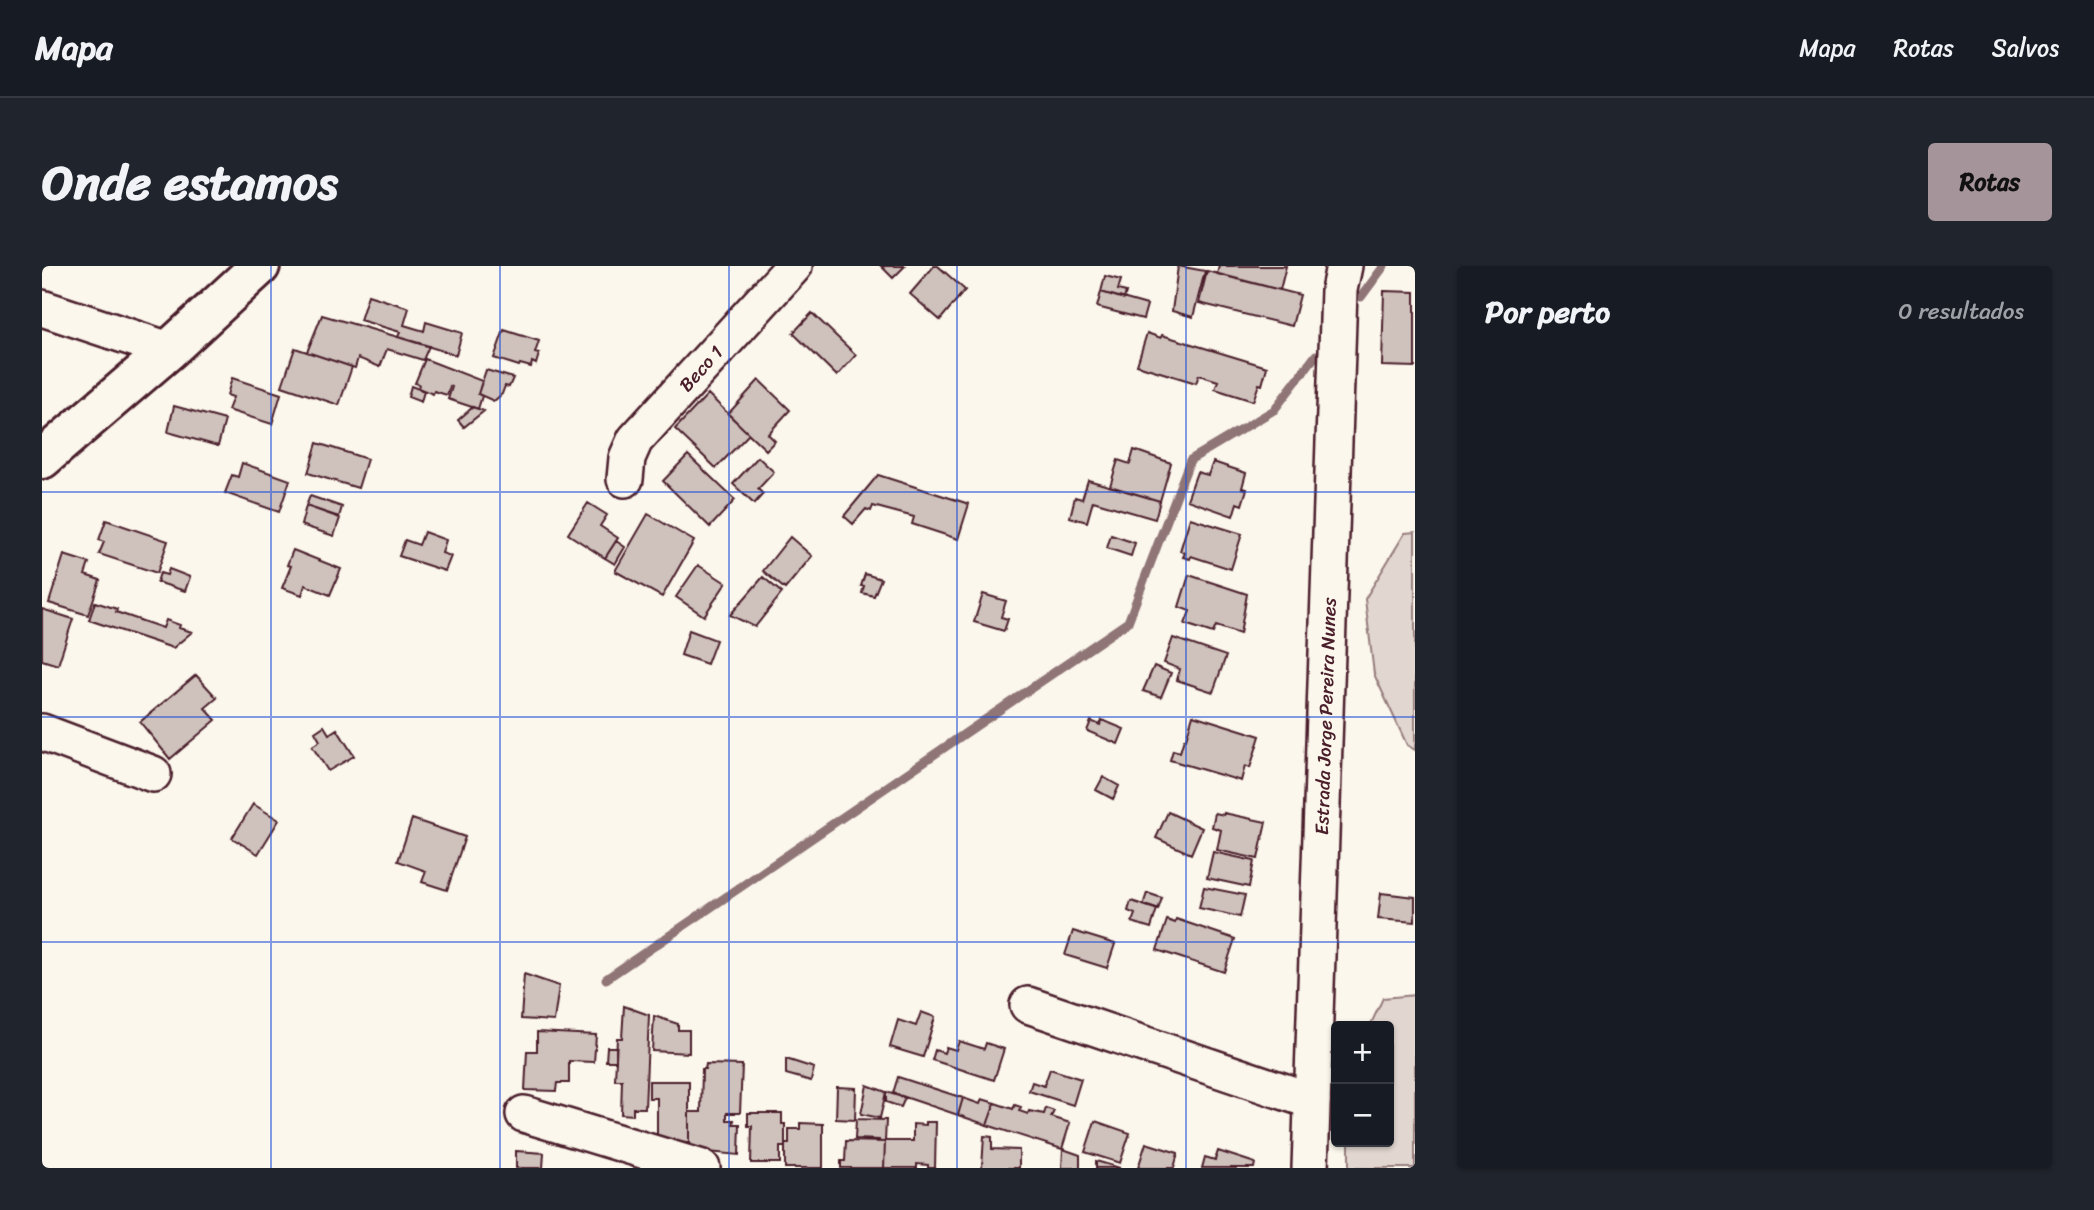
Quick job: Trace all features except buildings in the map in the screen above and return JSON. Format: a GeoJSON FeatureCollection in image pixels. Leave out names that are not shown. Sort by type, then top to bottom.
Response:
{"type":"FeatureCollection","features":[{"type":"Feature","properties":{"kind":"main road"},"geometry":{"type":"LineString","coordinates":[[42,459],[169,350],[260,266]]}},
{"type":"Feature","properties":{"kind":"street","name":"Beco 1"},"geometry":{"type":"LineString","coordinates":[[625,479],[626,458],[635,440],[794,266]]}},
{"type":"Feature","properties":{"kind":"street","name":"Estrada Jorge Pereira Nunes"},"geometry":{"type":"LineString","coordinates":[[1310,1168],[1339,290],[1344,266]]}},
{"type":"Feature","properties":{"kind":"street"},"geometry":{"type":"LineString","coordinates":[[42,308],[169,350]]}},
{"type":"Feature","properties":{"kind":"street"},"geometry":{"type":"LineString","coordinates":[[42,732],[153,774]]}},
{"type":"Feature","properties":{"kind":"street"},"geometry":{"type":"LineString","coordinates":[[1028,1005],[1312,1101]]}},
{"type":"Feature","properties":{"kind":"street"},"geometry":{"type":"LineString","coordinates":[[524,1114],[620,1156],[702,1168]]}},
{"type":"Feature","properties":{"kind":"shaded area"},"geometry":{"type":"Polygon","coordinates":[[[1415,532],[1415,750],[1407,745],[1374,674],[1365,599],[1405,533],[1415,532]]]}},
{"type":"Feature","properties":{"kind":"shaded area"},"geometry":{"type":"Polygon","coordinates":[[[1415,995],[1415,1168],[1349,1168],[1349,1147],[1394,1147],[1394,1021],[1372,1021],[1383,998],[1415,995]]]}},
{"type":"Feature","properties":{"kind":"waterway"},"geometry":{"type":"LineString","coordinates":[[1361,297],[1384,266]]}},
{"type":"Feature","properties":{"kind":"waterway"},"geometry":{"type":"LineString","coordinates":[[606,979],[1128,622],[1190,460],[1274,410],[1316,355]]}}]}
